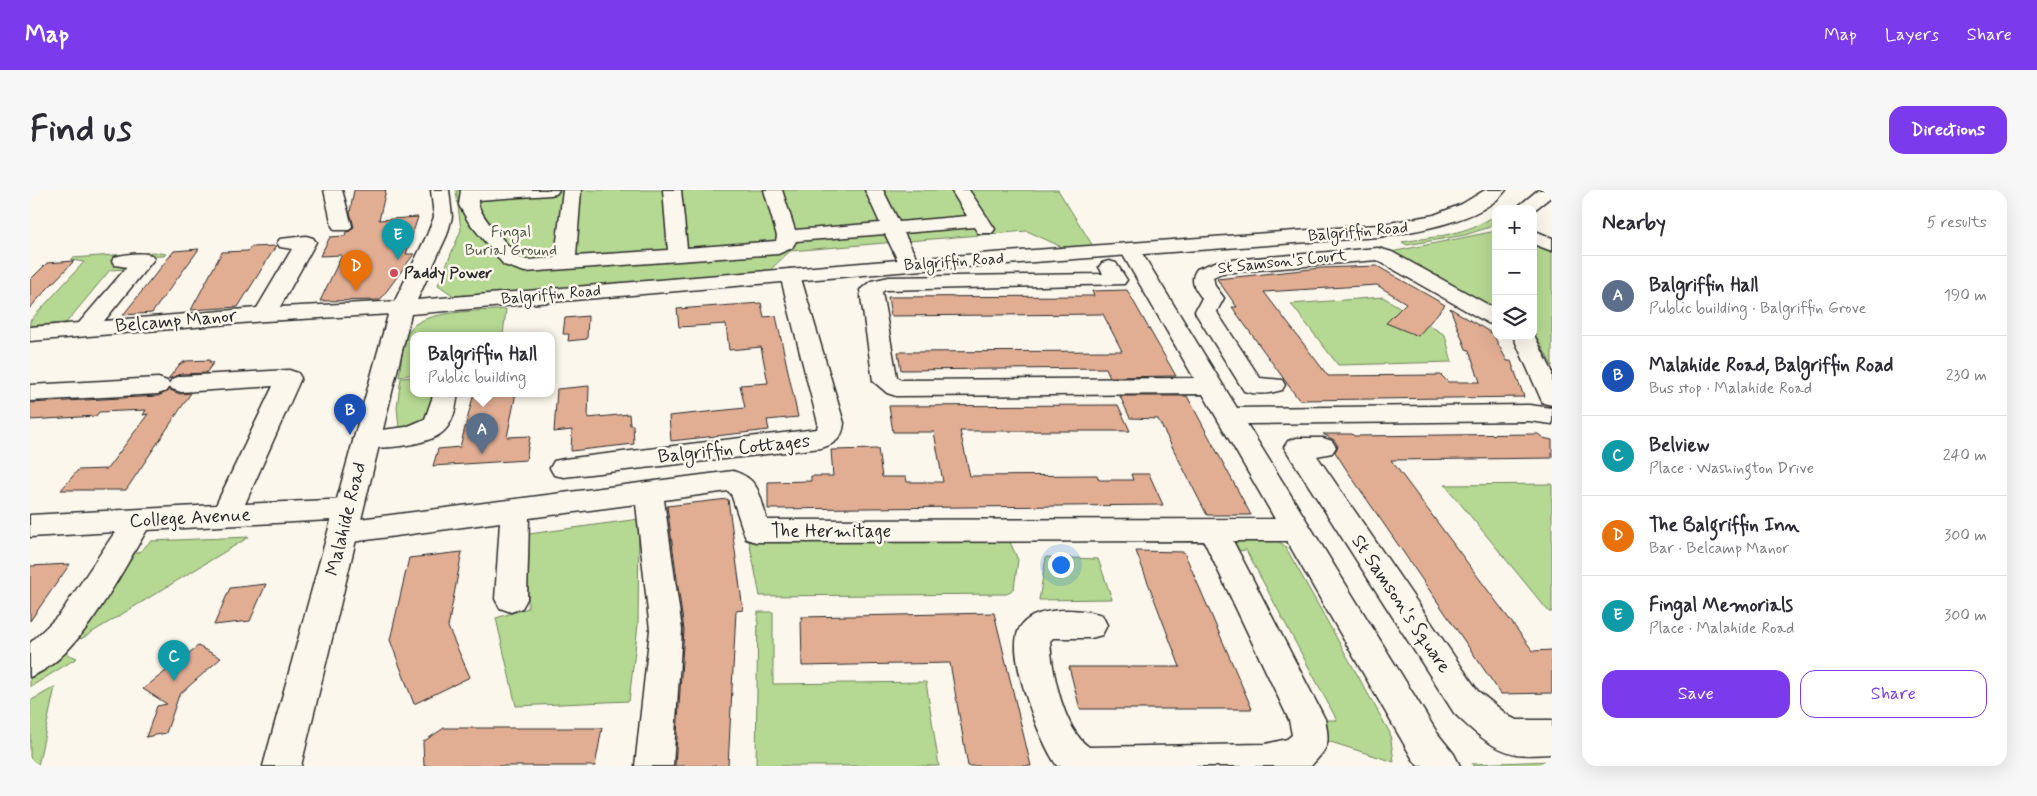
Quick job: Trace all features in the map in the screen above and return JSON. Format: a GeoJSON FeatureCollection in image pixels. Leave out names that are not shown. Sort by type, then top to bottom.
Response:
{"type":"FeatureCollection","features":[{"type":"Feature","properties":{"kind":"street"},"geometry":{"type":"LineString","coordinates":[[333,190],[342,226]]}},
{"type":"Feature","properties":{"kind":"street","name":"Malahide Road"},"geometry":{"type":"LineString","coordinates":[[282,766],[347,520],[366,439],[403,308],[437,235],[443,217],[440,190]]}},
{"type":"Feature","properties":{"kind":"street"},"geometry":{"type":"LineString","coordinates":[[550,190],[470,193],[468,205],[474,217],[511,261],[525,266],[778,248],[785,244],[787,236],[773,190]]}},
{"type":"Feature","properties":{"kind":"street"},"geometry":{"type":"LineString","coordinates":[[565,263],[572,190]]}},
{"type":"Feature","properties":{"kind":"street"},"geometry":{"type":"LineString","coordinates":[[672,190],[678,254]]}},
{"type":"Feature","properties":{"kind":"street"},"geometry":{"type":"LineString","coordinates":[[874,190],[910,265]]}},
{"type":"Feature","properties":{"kind":"street"},"geometry":{"type":"LineString","coordinates":[[787,236],[892,228],[982,225],[960,190]]}},
{"type":"Feature","properties":{"kind":"street","name":"Balgriffin Road"},"geometry":{"type":"LineString","coordinates":[[403,308],[910,265],[1120,258],[1426,226],[1475,207],[1497,190]]}},
{"type":"Feature","properties":{"kind":"street"},"geometry":{"type":"LineString","coordinates":[[1529,205],[1549,190]]}},
{"type":"Feature","properties":{"kind":"street"},"geometry":{"type":"LineString","coordinates":[[1537,238],[1552,245]]}},
{"type":"Feature","properties":{"kind":"street","name":"Belcamp Manor"},"geometry":{"type":"LineString","coordinates":[[265,314],[306,242],[287,243]]}},
{"type":"Feature","properties":{"kind":"street","name":"St Samson's Court"},"geometry":{"type":"LineString","coordinates":[[1273,385],[1253,386],[1207,314],[1206,311],[1213,298],[1202,284],[1201,280],[1204,273],[1218,267],[1378,254],[1385,256],[1492,316]]}},
{"type":"Feature","properties":{"kind":"street"},"geometry":{"type":"LineString","coordinates":[[1120,258],[1211,386],[1431,759]]}},
{"type":"Feature","properties":{"kind":"street"},"geometry":{"type":"LineString","coordinates":[[1120,258],[1117,280],[889,283],[878,285],[871,290],[885,382],[896,388],[1211,386]]}},
{"type":"Feature","properties":{"kind":"street","name":"Belcamp Manor"},"geometry":{"type":"LineString","coordinates":[[86,329],[144,259],[122,261]]}},
{"type":"Feature","properties":{"kind":"street","name":"Balgriffin Cottages"},"geometry":{"type":"LineString","coordinates":[[564,468],[821,439],[830,434],[831,423],[790,275]]}},
{"type":"Feature","properties":{"kind":"street","name":"Belcamp Manor"},"geometry":{"type":"LineString","coordinates":[[30,334],[265,314],[403,308]]}},
{"type":"Feature","properties":{"kind":"street"},"geometry":{"type":"LineString","coordinates":[[1526,340],[1552,397]]}},
{"type":"Feature","properties":{"kind":"street"},"geometry":{"type":"LineString","coordinates":[[30,393],[289,378],[226,515]]}},
{"type":"Feature","properties":{"kind":"street"},"geometry":{"type":"LineString","coordinates":[[366,439],[414,434],[431,429],[439,419],[445,397]]}},
{"type":"Feature","properties":{"kind":"street"},"geometry":{"type":"LineString","coordinates":[[1228,416],[1529,413],[1552,416]]}},
{"type":"Feature","properties":{"kind":"street","name":"St Samson's Square"},"geometry":{"type":"LineString","coordinates":[[1323,447],[1297,447],[1466,702],[1497,729],[1516,737],[1552,736]]}},
{"type":"Feature","properties":{"kind":"street","name":"The Hermitage"},"geometry":{"type":"LineString","coordinates":[[347,520],[515,510],[733,482],[744,489],[756,531],[1296,530]]}},
{"type":"Feature","properties":{"kind":"street"},"geometry":{"type":"LineString","coordinates":[[649,492],[666,630],[654,766]]}},
{"type":"Feature","properties":{"kind":"street"},"geometry":{"type":"LineString","coordinates":[[511,599],[515,510]]}},
{"type":"Feature","properties":{"kind":"street","name":"College Avenue"},"geometry":{"type":"LineString","coordinates":[[30,526],[226,515],[347,520]]}},
{"type":"Feature","properties":{"kind":"street"},"geometry":{"type":"LineString","coordinates":[[30,662],[56,642],[71,624],[139,520]]}},
{"type":"Feature","properties":{"kind":"street"},"geometry":{"type":"LineString","coordinates":[[1091,625],[1047,624],[1033,635],[1033,655],[1056,734],[1070,755],[1084,765],[1266,762],[1298,754],[1311,740],[1307,719],[1213,530]]}},
{"type":"Feature","properties":{"kind":"green space","name":"Fingal Burial Ground"},"geometry":{"type":"Polygon","coordinates":[[[456,190],[1058,190],[1093,246],[1064,248],[1027,231],[790,251],[766,274],[454,296],[438,285],[461,230],[456,190]]]}},
{"type":"Feature","properties":{"kind":"green space"},"geometry":{"type":"Polygon","coordinates":[[[1492,217],[1492,226],[1465,235],[1407,245],[1402,242],[1462,231],[1492,217]]]}},
{"type":"Feature","properties":{"kind":"green space"},"geometry":{"type":"Polygon","coordinates":[[[1492,232],[1492,312],[1391,252],[1492,232]]]}},
{"type":"Feature","properties":{"kind":"green space"},"geometry":{"type":"Polygon","coordinates":[[[1537,245],[1552,252],[1552,366],[1538,339],[1537,245]]]}},
{"type":"Feature","properties":{"kind":"green space"},"geometry":{"type":"Polygon","coordinates":[[[154,252],[166,254],[164,256],[124,257],[128,269],[110,270],[66,323],[30,326],[30,321],[84,262],[71,260],[73,258],[154,252]]]}},
{"type":"Feature","properties":{"kind":"green space"},"geometry":{"type":"Polygon","coordinates":[[[1383,297],[1445,335],[1452,362],[1338,365],[1291,304],[1383,297]]]}},
{"type":"Feature","properties":{"kind":"green space"},"geometry":{"type":"Polygon","coordinates":[[[506,309],[503,332],[410,332],[410,375],[399,377],[405,340],[409,331],[416,324],[439,315],[506,309]]]}},
{"type":"Feature","properties":{"kind":"green space"},"geometry":{"type":"Polygon","coordinates":[[[410,377],[410,397],[432,397],[432,402],[429,415],[425,419],[414,425],[399,428],[397,407],[401,378],[410,377]]]}},
{"type":"Feature","properties":{"kind":"green space"},"geometry":{"type":"Polygon","coordinates":[[[1552,484],[1552,612],[1549,612],[1445,485],[1552,484]]]}},
{"type":"Feature","properties":{"kind":"green space"},"geometry":{"type":"Polygon","coordinates":[[[639,519],[638,625],[629,701],[516,706],[496,618],[528,608],[529,534],[639,519]]]}},
{"type":"Feature","properties":{"kind":"green space"},"geometry":{"type":"Polygon","coordinates":[[[249,537],[81,639],[78,637],[130,553],[138,553],[151,541],[249,537]]]}},
{"type":"Feature","properties":{"kind":"green space"},"geometry":{"type":"Polygon","coordinates":[[[999,539],[1010,542],[1018,560],[1014,588],[1007,594],[760,596],[749,541],[999,539]]]}},
{"type":"Feature","properties":{"kind":"green space"},"geometry":{"type":"Polygon","coordinates":[[[1238,539],[1275,539],[1285,546],[1390,733],[1394,762],[1318,738],[1316,720],[1337,720],[1246,550],[1230,552],[1238,539]]]}},
{"type":"Feature","properties":{"kind":"green space"},"geometry":{"type":"Polygon","coordinates":[[[1046,557],[1098,559],[1112,599],[1039,600],[1046,557]]]}},
{"type":"Feature","properties":{"kind":"green space"},"geometry":{"type":"Polygon","coordinates":[[[758,612],[773,612],[773,684],[926,682],[939,766],[756,766],[758,612]]]}},
{"type":"Feature","properties":{"kind":"green space"},"geometry":{"type":"Polygon","coordinates":[[[62,652],[77,658],[30,687],[30,672],[62,652]]]}},
{"type":"Feature","properties":{"kind":"green space"},"geometry":{"type":"Polygon","coordinates":[[[55,687],[38,766],[30,766],[30,701],[55,687]]]}},
{"type":"Feature","properties":{"kind":"green space"},"geometry":{"type":"Polygon","coordinates":[[[1552,761],[1552,766],[1473,766],[1472,764],[1552,761]]]}},
{"type":"Feature","properties":{"kind":"building"},"geometry":{"type":"Polygon","coordinates":[[[354,190],[386,190],[379,220],[418,217],[406,254],[414,254],[380,300],[320,301],[342,255],[320,256],[330,237],[345,236],[346,232],[354,227],[350,212],[354,190]]]}},
{"type":"Feature","properties":{"kind":"building"},"geometry":{"type":"Polygon","coordinates":[[[276,246],[238,307],[191,310],[222,252],[248,251],[251,247],[276,246]]]}},
{"type":"Feature","properties":{"kind":"building"},"geometry":{"type":"Polygon","coordinates":[[[199,249],[152,313],[123,315],[174,251],[199,249]]]}},
{"type":"Feature","properties":{"kind":"building"},"geometry":{"type":"Polygon","coordinates":[[[74,261],[30,308],[30,280],[47,263],[74,261]]]}},
{"type":"Feature","properties":{"kind":"building"},"geometry":{"type":"Polygon","coordinates":[[[1377,266],[1445,305],[1418,336],[1386,323],[1406,303],[1377,285],[1264,292],[1328,376],[1441,375],[1448,382],[1480,382],[1469,350],[1466,349],[1450,308],[1492,333],[1492,340],[1496,340],[1507,361],[1511,361],[1524,397],[1299,400],[1232,307],[1237,307],[1217,279],[1321,268],[1377,266]]]}},
{"type":"Feature","properties":{"kind":"building"},"geometry":{"type":"Polygon","coordinates":[[[1127,290],[1176,376],[1110,377],[1106,368],[901,370],[898,352],[1122,351],[1103,314],[891,316],[888,297],[1094,296],[1092,291],[1127,290]]]}},
{"type":"Feature","properties":{"kind":"building"},"geometry":{"type":"Polygon","coordinates":[[[761,303],[764,317],[776,316],[798,417],[767,420],[769,430],[671,441],[669,416],[745,408],[740,385],[768,383],[761,347],[729,350],[726,324],[679,327],[677,309],[761,303]]]}},
{"type":"Feature","properties":{"kind":"building"},"geometry":{"type":"Polygon","coordinates":[[[588,316],[587,339],[568,341],[569,334],[563,334],[565,318],[588,316]]]}},
{"type":"Feature","properties":{"kind":"building"},"geometry":{"type":"Polygon","coordinates":[[[210,360],[209,362],[214,362],[206,373],[181,374],[168,379],[180,364],[186,361],[210,360]]]}},
{"type":"Feature","properties":{"kind":"building"},"geometry":{"type":"Polygon","coordinates":[[[589,386],[588,418],[629,414],[630,425],[633,425],[634,444],[571,451],[572,430],[554,432],[557,389],[589,386]]]}},
{"type":"Feature","properties":{"kind":"building"},"geometry":{"type":"Polygon","coordinates":[[[170,390],[180,394],[191,393],[126,490],[61,490],[78,470],[107,469],[148,414],[143,415],[146,410],[99,412],[96,416],[30,420],[30,403],[158,396],[170,390]]]}},
{"type":"Feature","properties":{"kind":"building"},"geometry":{"type":"Polygon","coordinates":[[[1120,396],[1187,396],[1251,515],[1207,515],[1158,419],[1130,418],[1120,396]]]}},
{"type":"Feature","properties":{"kind":"building"},"geometry":{"type":"Polygon","coordinates":[[[473,397],[515,397],[507,437],[530,436],[526,460],[433,466],[438,449],[460,447],[473,397]]]}},
{"type":"Feature","properties":{"kind":"building"},"geometry":{"type":"Polygon","coordinates":[[[1118,405],[1130,431],[960,431],[970,476],[1097,475],[1099,480],[1133,480],[1131,474],[1149,474],[1163,505],[768,509],[768,482],[811,481],[811,476],[833,476],[831,450],[878,449],[882,477],[906,477],[907,482],[943,482],[934,432],[893,432],[889,406],[1118,405]]]}},
{"type":"Feature","properties":{"kind":"building"},"geometry":{"type":"Polygon","coordinates":[[[1323,434],[1352,434],[1354,436],[1538,434],[1543,438],[1552,440],[1552,458],[1391,460],[1533,651],[1552,650],[1552,693],[1501,694],[1348,472],[1335,452],[1338,446],[1334,440],[1323,434]]]}},
{"type":"Feature","properties":{"kind":"building"},"geometry":{"type":"Polygon","coordinates":[[[728,499],[743,610],[736,611],[728,766],[675,766],[684,630],[667,506],[728,499]]]}},
{"type":"Feature","properties":{"kind":"building"},"geometry":{"type":"Polygon","coordinates":[[[1136,551],[1184,552],[1252,709],[1080,709],[1069,667],[1180,667],[1136,551]]]}},
{"type":"Feature","properties":{"kind":"building"},"geometry":{"type":"Polygon","coordinates":[[[462,552],[448,627],[470,677],[414,704],[390,640],[409,558],[462,552]]]}},
{"type":"Feature","properties":{"kind":"building"},"geometry":{"type":"Polygon","coordinates":[[[70,564],[30,621],[30,566],[70,564]]]}},
{"type":"Feature","properties":{"kind":"building"},"geometry":{"type":"Polygon","coordinates":[[[266,584],[250,621],[214,625],[230,588],[266,584]]]}},
{"type":"Feature","properties":{"kind":"building"},"geometry":{"type":"Polygon","coordinates":[[[994,613],[1031,766],[968,766],[950,663],[802,666],[801,617],[994,613]]]}},
{"type":"Feature","properties":{"kind":"building"},"geometry":{"type":"Polygon","coordinates":[[[198,646],[221,658],[179,695],[166,733],[146,737],[157,706],[167,704],[143,689],[198,646]]]}},
{"type":"Feature","properties":{"kind":"building"},"geometry":{"type":"Polygon","coordinates":[[[444,728],[602,728],[595,766],[424,766],[423,742],[444,728]]]}},
{"type":"Feature","properties":{"kind":"place","name":"Fingal Memorials"},"geometry":{"type":"Point","coordinates":[398,260]}},
{"type":"Feature","properties":{"kind":"place","name":"Paddy Power"},"geometry":{"type":"Point","coordinates":[394,273]}},
{"type":"Feature","properties":{"kind":"place","name":"The Balgriffin Inn"},"geometry":{"type":"Point","coordinates":[356,291]}},
{"type":"Feature","properties":{"kind":"place","name":"Malahide Road, Balgriffin Road"},"geometry":{"type":"Point","coordinates":[350,435]}},
{"type":"Feature","properties":{"kind":"place","name":"Balgriffin Hall"},"geometry":{"type":"Point","coordinates":[482,454]}},
{"type":"Feature","properties":{"kind":"place","name":"Belview"},"geometry":{"type":"Point","coordinates":[174,681]}}]}
